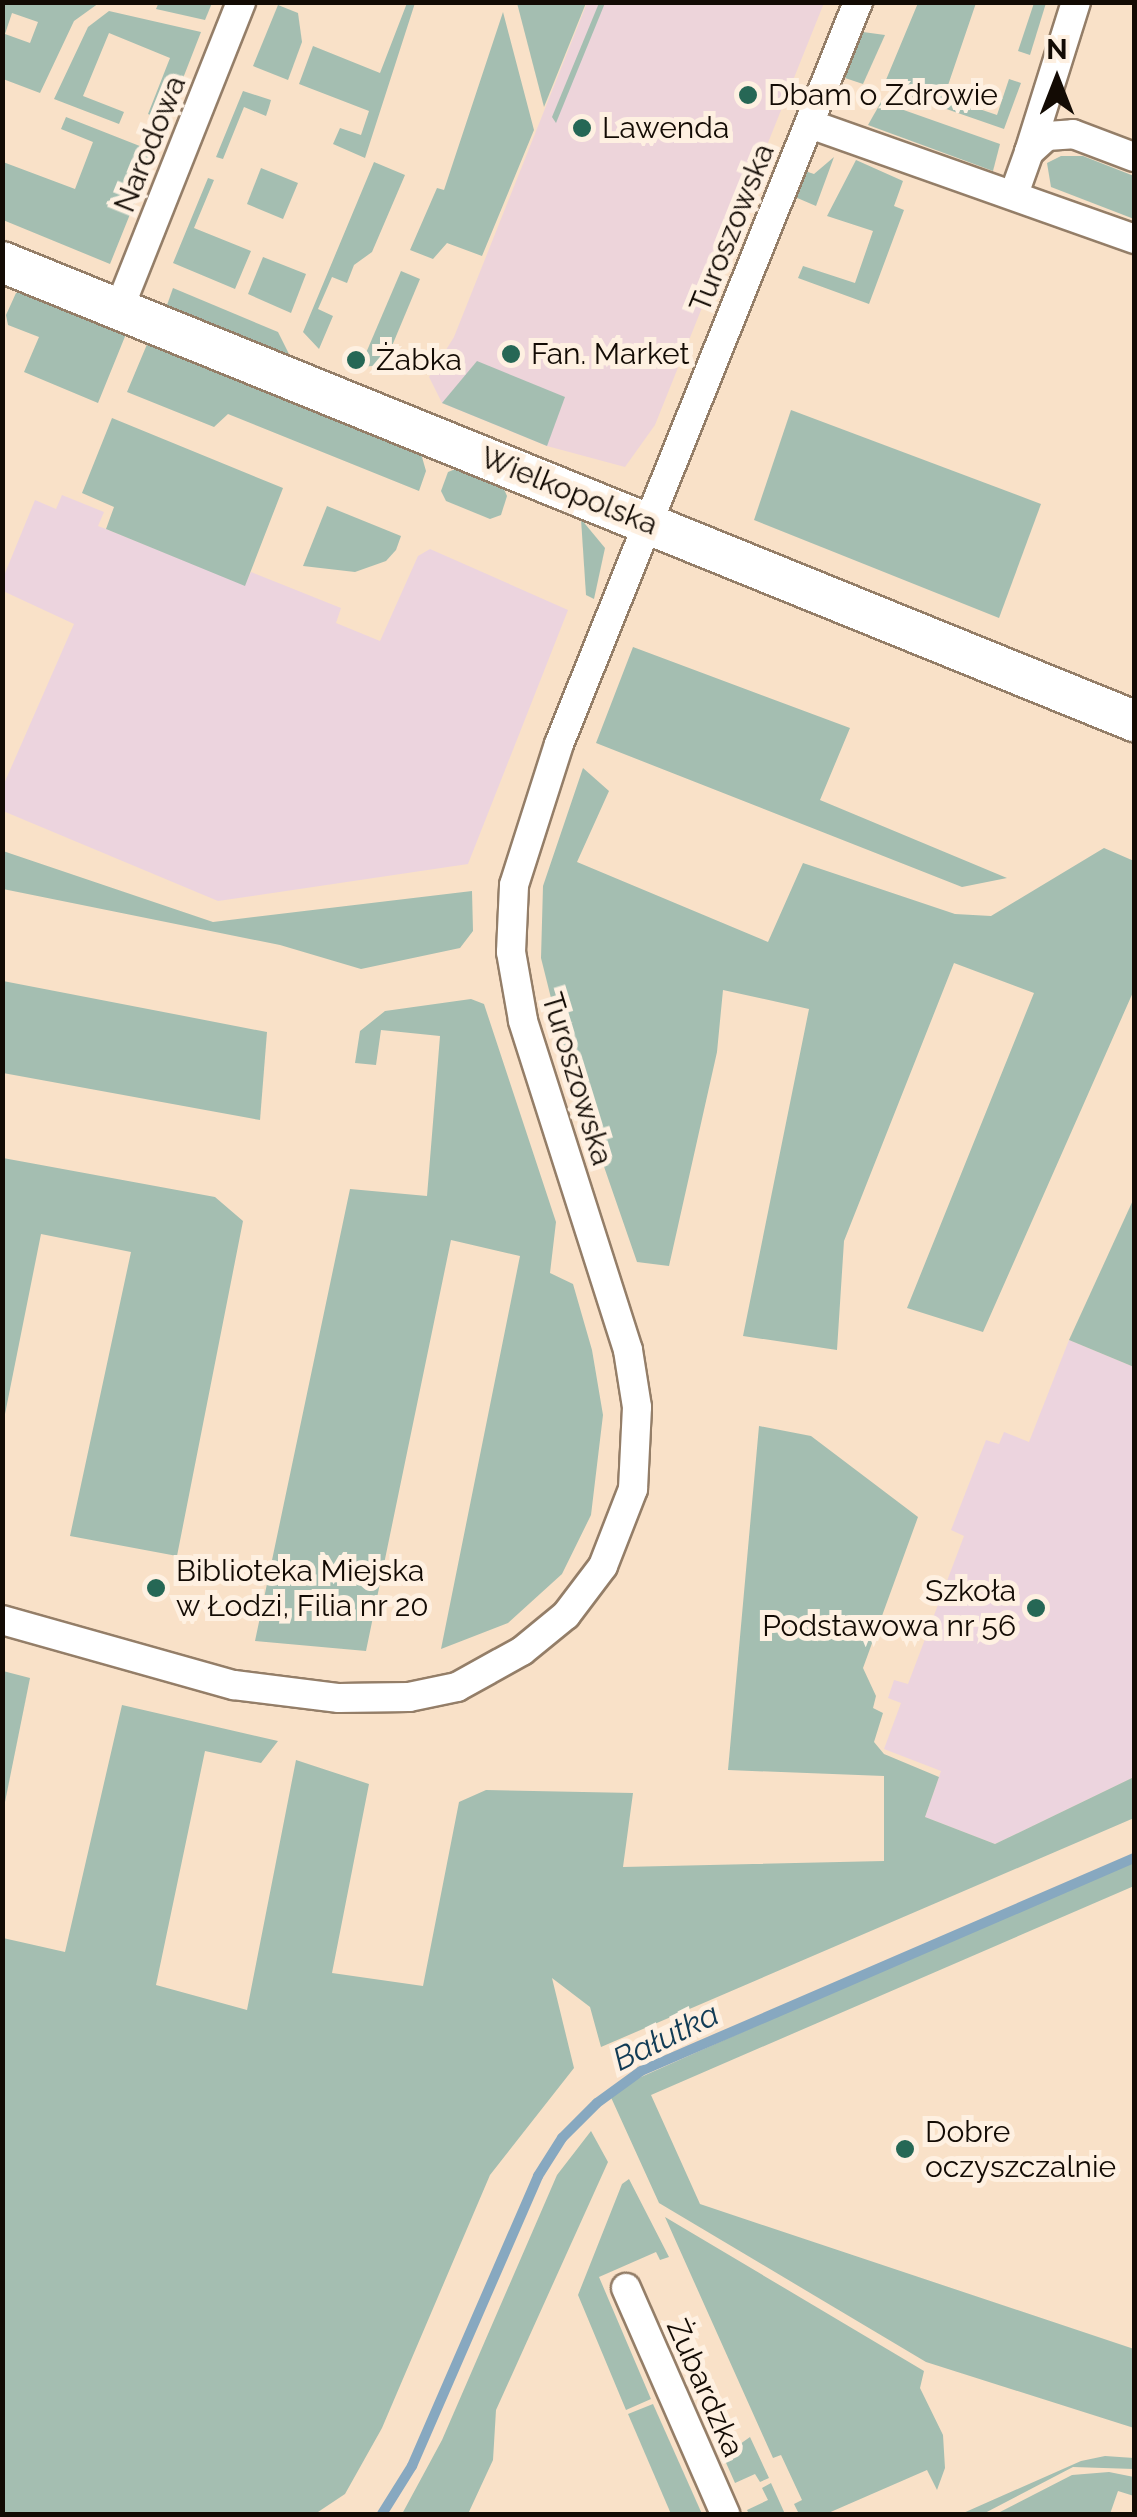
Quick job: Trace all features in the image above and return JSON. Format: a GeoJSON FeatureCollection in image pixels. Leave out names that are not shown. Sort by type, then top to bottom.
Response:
{"type":"FeatureCollection","features":[{"type":"Feature","properties":{"kind":"street","name":"Narodowa"},"geometry":{"type":"LineString","coordinates":[[119,309],[241,2]]}},
{"type":"Feature","properties":{"kind":"street","name":"Turoszowska"},"geometry":{"type":"LineString","coordinates":[[2,1620],[234,1685],[339,1698],[410,1697],[457,1687],[522,1651],[566,1616],[604,1566],[633,1490],[635,1394],[624,1337],[523,1020],[510,931],[516,874],[539,794],[858,2]]}},
{"type":"Feature","properties":{"kind":"street"},"geometry":{"type":"LineString","coordinates":[[1014,194],[1076,2]]}},
{"type":"Feature","properties":{"kind":"street"},"geometry":{"type":"LineString","coordinates":[[810,124],[1134,239]]}},
{"type":"Feature","properties":{"kind":"street"},"geometry":{"type":"LineString","coordinates":[[1029,152],[1047,136],[1073,134],[1134,157]]}},
{"type":"Feature","properties":{"kind":"street","name":"Wielkopolska"},"geometry":{"type":"LineString","coordinates":[[2,262],[1134,721]]}},
{"type":"Feature","properties":{"kind":"street","name":"Żubardzka"},"geometry":{"type":"LineString","coordinates":[[626,2288],[725,2514]]}},
{"type":"Feature","properties":{"kind":"shaded area"},"geometry":{"type":"Polygon","coordinates":[[[587,3],[824,3],[655,425],[625,467],[547,446],[442,403],[429,377],[454,337],[587,3]]]}},
{"type":"Feature","properties":{"kind":"shaded area"},"geometry":{"type":"Polygon","coordinates":[[[62,495],[104,512],[98,526],[245,585],[251,572],[341,608],[336,623],[380,641],[418,556],[430,549],[568,610],[468,864],[218,901],[3,811],[3,786],[74,624],[3,591],[3,578],[35,500],[56,509],[62,495]]]}},
{"type":"Feature","properties":{"kind":"shaded area","name":"Szkoła Podstawowa nr 56"},"geometry":{"type":"Polygon","coordinates":[[[1069,1340],[1134,1367],[1134,1777],[995,1844],[925,1817],[941,1771],[884,1749],[901,1703],[888,1698],[894,1680],[908,1684],[964,1536],[951,1530],[986,1440],[999,1444],[1004,1432],[1029,1442],[1069,1340]]]}},
{"type":"Feature","properties":{"kind":"green space"},"geometry":{"type":"Polygon","coordinates":[[[159,2],[212,3],[205,20],[156,9],[159,2]]]}},
{"type":"Feature","properties":{"kind":"green space"},"geometry":{"type":"Polygon","coordinates":[[[2,3],[99,3],[74,21],[40,93],[3,79],[2,3]],[[12,13],[5,34],[30,43],[38,22],[12,13]]]}},
{"type":"Feature","properties":{"kind":"green space"},"geometry":{"type":"Polygon","coordinates":[[[407,3],[415,3],[365,158],[333,144],[340,128],[361,135],[369,111],[299,84],[313,46],[380,73],[407,3]]]}},
{"type":"Feature","properties":{"kind":"green space"},"geometry":{"type":"Polygon","coordinates":[[[517,3],[586,3],[544,107],[517,3]]]}},
{"type":"Feature","properties":{"kind":"green space"},"geometry":{"type":"Polygon","coordinates":[[[599,3],[605,3],[556,123],[552,117],[599,3]]]}},
{"type":"Feature","properties":{"kind":"green space"},"geometry":{"type":"Polygon","coordinates":[[[918,3],[976,3],[944,97],[997,115],[1009,79],[1021,83],[1004,129],[883,87],[918,3]]]}},
{"type":"Feature","properties":{"kind":"green space"},"geometry":{"type":"Polygon","coordinates":[[[1034,3],[1046,3],[1030,55],[1018,51],[1034,3]]]}},
{"type":"Feature","properties":{"kind":"green space"},"geometry":{"type":"Polygon","coordinates":[[[278,5],[298,13],[302,42],[288,80],[253,66],[278,5]]]}},
{"type":"Feature","properties":{"kind":"green space"},"geometry":{"type":"Polygon","coordinates":[[[109,11],[201,32],[166,122],[148,114],[170,58],[109,33],[83,96],[124,112],[119,124],[54,99],[88,27],[109,11]]]}},
{"type":"Feature","properties":{"kind":"green space"},"geometry":{"type":"Polygon","coordinates":[[[503,12],[534,130],[482,256],[447,243],[433,259],[410,250],[437,188],[444,190],[503,12]]]}},
{"type":"Feature","properties":{"kind":"green space"},"geometry":{"type":"Polygon","coordinates":[[[863,32],[885,35],[863,84],[845,78],[863,32]]]}},
{"type":"Feature","properties":{"kind":"green space"},"geometry":{"type":"Polygon","coordinates":[[[243,91],[271,100],[266,116],[244,107],[223,159],[216,157],[243,91]]]}},
{"type":"Feature","properties":{"kind":"green space"},"geometry":{"type":"Polygon","coordinates":[[[881,102],[1000,144],[993,171],[868,125],[881,102]]]}},
{"type":"Feature","properties":{"kind":"green space"},"geometry":{"type":"Polygon","coordinates":[[[66,117],[155,152],[110,264],[3,220],[3,162],[75,189],[93,142],[61,129],[66,117]]]}},
{"type":"Feature","properties":{"kind":"green space"},"geometry":{"type":"Polygon","coordinates":[[[1061,156],[1083,156],[1134,176],[1134,219],[1051,187],[1047,163],[1061,156]]]}},
{"type":"Feature","properties":{"kind":"green space"},"geometry":{"type":"Polygon","coordinates":[[[834,157],[816,206],[795,197],[805,171],[814,174],[834,157]]]}},
{"type":"Feature","properties":{"kind":"green space"},"geometry":{"type":"Polygon","coordinates":[[[856,160],[903,181],[894,206],[904,210],[869,304],[798,278],[803,266],[855,283],[873,231],[827,216],[856,160]]]}},
{"type":"Feature","properties":{"kind":"green space"},"geometry":{"type":"Polygon","coordinates":[[[374,162],[405,175],[372,252],[354,265],[347,283],[332,277],[318,309],[333,316],[319,349],[303,332],[374,162]]]}},
{"type":"Feature","properties":{"kind":"green space"},"geometry":{"type":"Polygon","coordinates":[[[261,168],[298,183],[283,219],[247,204],[261,168]]]}},
{"type":"Feature","properties":{"kind":"green space"},"geometry":{"type":"Polygon","coordinates":[[[208,178],[214,180],[194,228],[251,251],[235,289],[173,263],[208,178]]]}},
{"type":"Feature","properties":{"kind":"green space"},"geometry":{"type":"Polygon","coordinates":[[[263,257],[306,274],[291,313],[248,294],[263,257]]]}},
{"type":"Feature","properties":{"kind":"green space"},"geometry":{"type":"Polygon","coordinates":[[[401,271],[420,279],[384,365],[360,367],[401,271]]]}},
{"type":"Feature","properties":{"kind":"green space"},"geometry":{"type":"Polygon","coordinates":[[[173,288],[278,332],[290,356],[167,305],[173,288]]]}},
{"type":"Feature","properties":{"kind":"green space"},"geometry":{"type":"Polygon","coordinates":[[[25,290],[126,334],[98,403],[24,372],[39,337],[8,325],[6,315],[16,293],[25,290]]]}},
{"type":"Feature","properties":{"kind":"green space"},"geometry":{"type":"Polygon","coordinates":[[[148,342],[420,450],[426,471],[419,491],[228,414],[214,427],[127,392],[148,342]]]}},
{"type":"Feature","properties":{"kind":"green space"},"geometry":{"type":"Polygon","coordinates":[[[477,361],[565,397],[547,446],[442,403],[477,361]]]}},
{"type":"Feature","properties":{"kind":"green space"},"geometry":{"type":"Polygon","coordinates":[[[791,410],[1041,504],[999,618],[754,520],[791,410]]]}},
{"type":"Feature","properties":{"kind":"green space"},"geometry":{"type":"Polygon","coordinates":[[[112,418],[283,488],[245,586],[106,529],[114,507],[82,493],[112,418]]]}},
{"type":"Feature","properties":{"kind":"green space"},"geometry":{"type":"Polygon","coordinates":[[[458,468],[503,487],[507,496],[501,515],[490,519],[446,501],[441,491],[448,472],[458,468]]]}},
{"type":"Feature","properties":{"kind":"green space"},"geometry":{"type":"Polygon","coordinates":[[[327,506],[401,536],[396,550],[386,561],[355,572],[303,566],[327,506]]]}},
{"type":"Feature","properties":{"kind":"green space"},"geometry":{"type":"Polygon","coordinates":[[[581,519],[605,548],[594,599],[586,595],[581,519]]]}},
{"type":"Feature","properties":{"kind":"green space"},"geometry":{"type":"Polygon","coordinates":[[[633,647],[850,728],[820,800],[1007,878],[962,887],[596,743],[633,647]]]}},
{"type":"Feature","properties":{"kind":"green space"},"geometry":{"type":"Polygon","coordinates":[[[583,768],[609,791],[577,862],[768,942],[803,863],[955,914],[991,916],[1104,848],[1134,861],[1134,990],[983,1332],[907,1308],[1034,993],[954,963],[844,1241],[837,1350],[743,1336],[809,1009],[723,990],[717,1052],[669,1266],[637,1262],[565,1054],[541,958],[543,886],[583,768]]]}},
{"type":"Feature","properties":{"kind":"green space"},"geometry":{"type":"Polygon","coordinates":[[[3,851],[213,922],[472,891],[473,931],[460,948],[361,969],[280,945],[3,889],[3,851]]]}},
{"type":"Feature","properties":{"kind":"green space"},"geometry":{"type":"Polygon","coordinates":[[[3,981],[267,1032],[260,1120],[3,1073],[3,981]]]}},
{"type":"Feature","properties":{"kind":"green space"},"geometry":{"type":"Polygon","coordinates":[[[471,999],[484,1004],[556,1222],[550,1273],[573,1284],[592,1350],[603,1415],[591,1515],[562,1574],[508,1623],[441,1649],[520,1256],[451,1240],[366,1651],[255,1641],[350,1189],[427,1196],[440,1036],[381,1030],[376,1065],[355,1063],[360,1031],[385,1011],[471,999]]]}},
{"type":"Feature","properties":{"kind":"green space"},"geometry":{"type":"Polygon","coordinates":[[[3,1158],[215,1197],[243,1221],[177,1556],[70,1536],[131,1252],[41,1234],[3,1424],[3,1158]]]}},
{"type":"Feature","properties":{"kind":"green space"},"geometry":{"type":"Polygon","coordinates":[[[1134,1198],[1134,1367],[1069,1340],[1134,1198]]]}},
{"type":"Feature","properties":{"kind":"green space"},"geometry":{"type":"Polygon","coordinates":[[[759,1426],[811,1436],[918,1517],[863,1668],[876,1696],[873,1708],[883,1713],[874,1742],[884,1754],[939,1777],[925,1817],[995,1844],[1134,1777],[1134,1818],[601,2047],[590,2007],[552,1978],[574,2068],[490,2175],[382,2428],[345,2494],[315,2514],[3,2514],[3,1938],[65,1952],[122,1705],[278,1741],[261,1763],[205,1751],[156,1985],[247,2010],[296,1760],[369,1784],[332,1973],[423,1986],[459,1802],[486,1790],[633,1793],[623,1867],[884,1861],[884,1776],[728,1770],[759,1426]]]}},
{"type":"Feature","properties":{"kind":"green space"},"geometry":{"type":"Polygon","coordinates":[[[2,1671],[30,1678],[3,1812],[2,1671]]]}},
{"type":"Feature","properties":{"kind":"green space"},"geometry":{"type":"Polygon","coordinates":[[[1134,1858],[1134,1886],[651,2095],[700,2204],[1134,2349],[1134,2428],[926,2362],[659,2203],[609,2093],[614,2089],[1134,1858]]]}},
{"type":"Feature","properties":{"kind":"green space"},"geometry":{"type":"Polygon","coordinates":[[[591,2131],[608,2162],[496,2410],[493,2460],[468,2514],[402,2514],[442,2440],[557,2175],[591,2131]]]}},
{"type":"Feature","properties":{"kind":"green space"},"geometry":{"type":"Polygon","coordinates":[[[629,2179],[669,2257],[660,2260],[656,2252],[599,2277],[651,2399],[626,2410],[578,2295],[622,2184],[629,2179]]]}},
{"type":"Feature","properties":{"kind":"green space"},"geometry":{"type":"Polygon","coordinates":[[[665,2217],[924,2371],[920,2388],[943,2435],[945,2468],[937,2490],[927,2470],[826,2514],[799,2514],[794,2504],[802,2500],[781,2455],[773,2458],[665,2217]]]}},
{"type":"Feature","properties":{"kind":"green space"},"geometry":{"type":"Polygon","coordinates":[[[653,2404],[702,2514],[671,2514],[628,2414],[653,2404]]]}},
{"type":"Feature","properties":{"kind":"green space"},"geometry":{"type":"Polygon","coordinates":[[[750,2437],[769,2478],[760,2482],[755,2474],[735,2483],[723,2456],[750,2437]]]}},
{"type":"Feature","properties":{"kind":"green space"},"geometry":{"type":"Polygon","coordinates":[[[1105,2456],[1134,2458],[1134,2469],[1073,2467],[983,2514],[961,2514],[1081,2461],[1105,2456]]]}},
{"type":"Feature","properties":{"kind":"green space"},"geometry":{"type":"Polygon","coordinates":[[[1109,2472],[1134,2477],[1134,2496],[1118,2491],[1110,2514],[996,2514],[1072,2475],[1109,2472]]]}},
{"type":"Feature","properties":{"kind":"green space"},"geometry":{"type":"Polygon","coordinates":[[[771,2483],[785,2514],[749,2514],[747,2510],[768,2500],[762,2488],[771,2483]]]}},
{"type":"Feature","properties":{"kind":"waterway","name":"Bałutka"},"geometry":{"type":"LineString","coordinates":[[382,2514],[412,2466],[538,2176],[562,2138],[597,2103],[641,2071],[1134,1858]]}},
{"type":"Feature","properties":{"kind":"place","name":"Dbam o Zdrowie"},"geometry":{"type":"Point","coordinates":[748,95]}},
{"type":"Feature","properties":{"kind":"place","name":"Lawenda"},"geometry":{"type":"Point","coordinates":[582,128]}},
{"type":"Feature","properties":{"kind":"place","name":"Fan. Market"},"geometry":{"type":"Point","coordinates":[511,354]}},
{"type":"Feature","properties":{"kind":"place","name":"Żabka"},"geometry":{"type":"Point","coordinates":[356,360]}},
{"type":"Feature","properties":{"kind":"place","name":"Biblioteka Miejska w Łodzi, Filia nr 20"},"geometry":{"type":"Point","coordinates":[156,1588]}},
{"type":"Feature","properties":{"kind":"place","name":"Szkoła Podstawowa nr 56"},"geometry":{"type":"Point","coordinates":[1036,1608]}},
{"type":"Feature","properties":{"kind":"place","name":"Dobre oczyszczalnie"},"geometry":{"type":"Point","coordinates":[905,2149]}}]}
